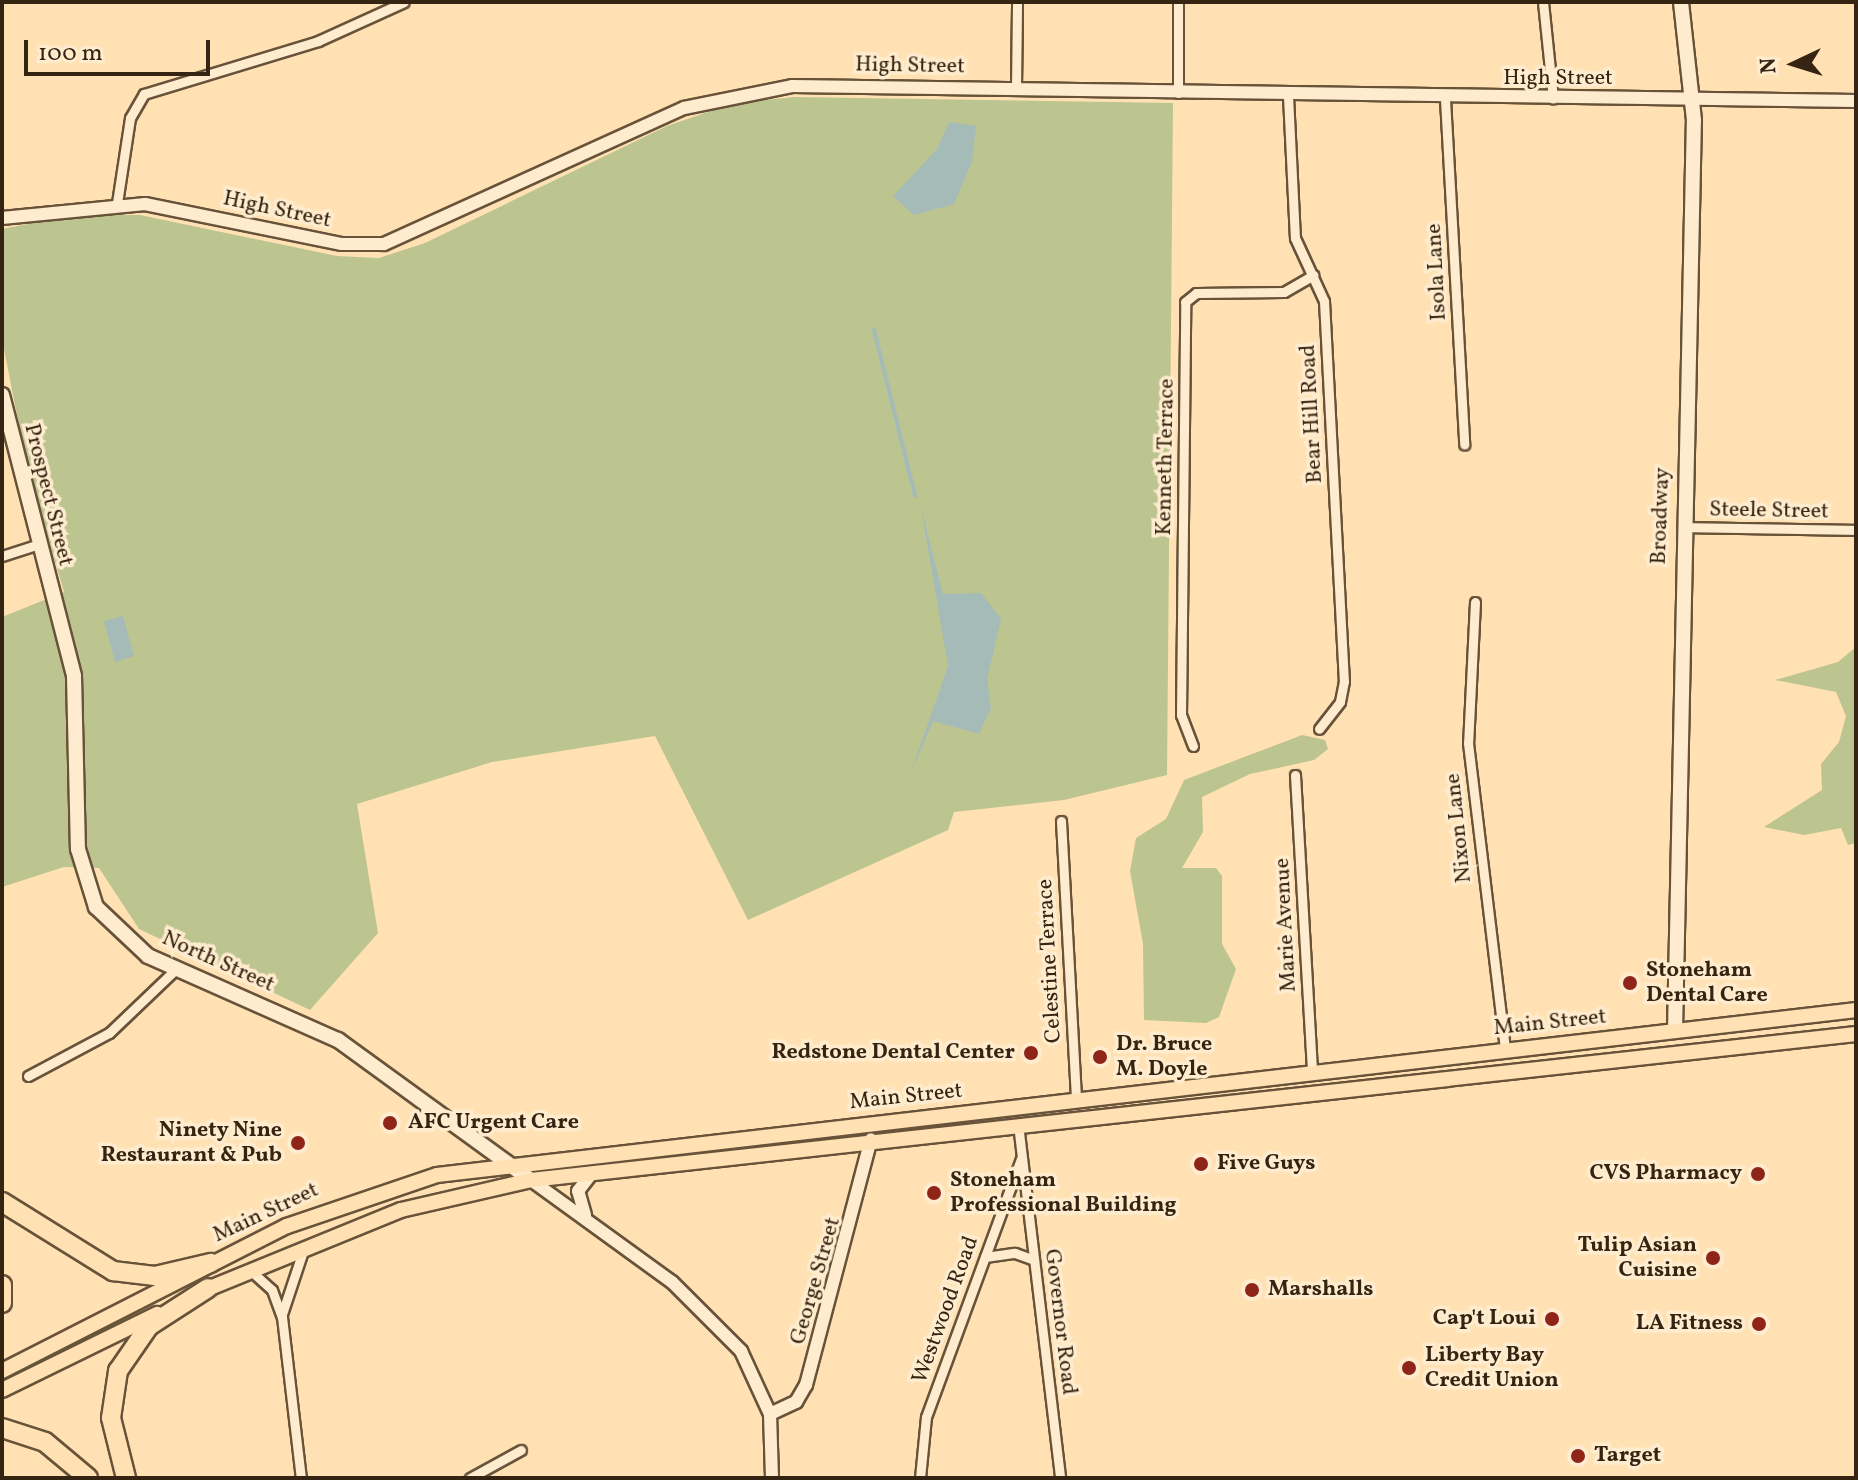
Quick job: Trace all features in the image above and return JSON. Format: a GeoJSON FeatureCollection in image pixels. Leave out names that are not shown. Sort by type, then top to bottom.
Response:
{"type":"FeatureCollection","features":[{"type":"Feature","properties":{"kind":"highway"},"geometry":{"type":"LineString","coordinates":[[2,1202],[113,1271],[155,1276],[210,1263]]}},
{"type":"Feature","properties":{"kind":"highway"},"geometry":{"type":"LineString","coordinates":[[2,1285],[2,1303]]}},
{"type":"Feature","properties":{"kind":"highway"},"geometry":{"type":"LineString","coordinates":[[126,1478],[111,1418],[118,1371],[149,1326],[208,1288]]}},
{"type":"Feature","properties":{"kind":"highway"},"geometry":{"type":"LineString","coordinates":[[2,1428],[45,1442],[88,1478]]}},
{"type":"Feature","properties":{"kind":"main road","name":"Broadway"},"geometry":{"type":"LineString","coordinates":[[1675,1031],[1692,100],[1681,2]]}},
{"type":"Feature","properties":{"kind":"main road","name":"Prospect Street"},"geometry":{"type":"LineString","coordinates":[[2,395],[35,545],[54,606]]}},
{"type":"Feature","properties":{"kind":"main road","name":"North Street"},"geometry":{"type":"LineString","coordinates":[[54,606],[75,687],[82,875],[121,936],[176,969],[338,1040],[531,1180]]}},
{"type":"Feature","properties":{"kind":"main road","name":"Main Street"},"geometry":{"type":"LineString","coordinates":[[2,1371],[210,1263],[385,1189],[507,1162],[1312,1074],[1856,1010]]}},
{"type":"Feature","properties":{"kind":"main road","name":"Main Street"},"geometry":{"type":"LineString","coordinates":[[2,1390],[208,1288],[306,1244],[401,1210],[531,1180],[871,1139],[1856,1034]]}},
{"type":"Feature","properties":{"kind":"street"},"geometry":{"type":"LineString","coordinates":[[117,203],[130,118],[144,94],[318,41],[404,2]]}},
{"type":"Feature","properties":{"kind":"street"},"geometry":{"type":"LineString","coordinates":[[1016,88],[1017,2]]}},
{"type":"Feature","properties":{"kind":"street"},"geometry":{"type":"LineString","coordinates":[[1178,2],[1178,93]]}},
{"type":"Feature","properties":{"kind":"street"},"geometry":{"type":"LineString","coordinates":[[1543,2],[1553,98]]}},
{"type":"Feature","properties":{"kind":"street","name":"High Street"},"geometry":{"type":"LineString","coordinates":[[2,218],[117,203],[375,246],[423,232],[671,113],[733,94],[792,86],[1016,88],[1445,99],[1856,101]]}},
{"type":"Feature","properties":{"kind":"street","name":"Bear Hill Road"},"geometry":{"type":"LineString","coordinates":[[1288,96],[1295,238],[1324,301],[1344,681],[1340,702],[1319,729]]}},
{"type":"Feature","properties":{"kind":"street","name":"Isola Lane"},"geometry":{"type":"LineString","coordinates":[[1445,99],[1464,444]]}},
{"type":"Feature","properties":{"kind":"street","name":"Kenneth Terrace"},"geometry":{"type":"LineString","coordinates":[[1193,746],[1181,715],[1185,302],[1194,294],[1284,292],[1313,275]]}},
{"type":"Feature","properties":{"kind":"street","name":"Steele Street"},"geometry":{"type":"LineString","coordinates":[[1682,527],[1856,530]]}},
{"type":"Feature","properties":{"kind":"street"},"geometry":{"type":"LineString","coordinates":[[2,556],[35,545]]}},
{"type":"Feature","properties":{"kind":"street","name":"Nixon Lane"},"geometry":{"type":"LineString","coordinates":[[1475,602],[1468,743],[1505,1050]]}},
{"type":"Feature","properties":{"kind":"street","name":"Marie Avenue"},"geometry":{"type":"LineString","coordinates":[[1295,775],[1312,1074]]}},
{"type":"Feature","properties":{"kind":"street","name":"Celestine Terrace"},"geometry":{"type":"LineString","coordinates":[[1061,821],[1076,1099]]}},
{"type":"Feature","properties":{"kind":"street"},"geometry":{"type":"LineString","coordinates":[[28,1076],[109,1033],[176,969]]}},
{"type":"Feature","properties":{"kind":"street","name":"Governor Road"},"geometry":{"type":"LineString","coordinates":[[1018,1124],[1060,1478]]}},
{"type":"Feature","properties":{"kind":"street","name":"George Street"},"geometry":{"type":"LineString","coordinates":[[770,1414],[791,1405],[806,1385],[871,1139]]}},
{"type":"Feature","properties":{"kind":"street","name":"Westwood Road"},"geometry":{"type":"LineString","coordinates":[[920,1478],[926,1417],[1022,1157]]}},
{"type":"Feature","properties":{"kind":"street"},"geometry":{"type":"LineString","coordinates":[[587,1218],[578,1201],[581,1181],[604,1170]]}},
{"type":"Feature","properties":{"kind":"street","name":"North Street"},"geometry":{"type":"LineString","coordinates":[[531,1180],[672,1282],[735,1344],[770,1414],[772,1478]]}},
{"type":"Feature","properties":{"kind":"street"},"geometry":{"type":"LineString","coordinates":[[282,1317],[306,1244]]}},
{"type":"Feature","properties":{"kind":"street"},"geometry":{"type":"LineString","coordinates":[[985,1257],[1015,1253],[1034,1260]]}},
{"type":"Feature","properties":{"kind":"street"},"geometry":{"type":"LineString","coordinates":[[248,1269],[272,1290],[282,1317],[301,1478]]}},
{"type":"Feature","properties":{"kind":"street"},"geometry":{"type":"LineString","coordinates":[[470,1478],[521,1450]]}},
{"type":"Feature","properties":{"kind":"green space"},"geometry":{"type":"Polygon","coordinates":[[[795,97],[1173,103],[1167,775],[1064,800],[954,812],[948,830],[748,920],[655,736],[492,762],[357,804],[378,933],[310,1010],[139,929],[99,868],[64,867],[2,887],[2,617],[64,592],[27,466],[2,339],[2,229],[74,215],[140,215],[337,256],[379,258],[425,243],[667,126],[734,103],[795,97]]]}},
{"type":"Feature","properties":{"kind":"green space"},"geometry":{"type":"Polygon","coordinates":[[[1856,647],[1856,843],[1848,845],[1841,828],[1804,835],[1764,827],[1822,790],[1821,764],[1839,742],[1846,716],[1836,692],[1775,680],[1838,662],[1856,647]]]}},
{"type":"Feature","properties":{"kind":"green space"},"geometry":{"type":"Polygon","coordinates":[[[1302,735],[1325,740],[1328,749],[1314,760],[1250,774],[1202,797],[1203,832],[1182,868],[1216,868],[1222,876],[1222,944],[1236,969],[1219,1017],[1206,1023],[1144,1020],[1143,944],[1130,871],[1136,838],[1166,819],[1184,780],[1302,735]]]}},
{"type":"Feature","properties":{"kind":"water"},"geometry":{"type":"Polygon","coordinates":[[[949,122],[976,126],[972,162],[954,204],[914,215],[893,196],[937,149],[949,122]]]}},
{"type":"Feature","properties":{"kind":"water"},"geometry":{"type":"Polygon","coordinates":[[[921,508],[943,594],[981,593],[1001,619],[987,679],[991,708],[979,734],[933,721],[910,775],[948,666],[921,508]]]}},
{"type":"Feature","properties":{"kind":"water"},"geometry":{"type":"Polygon","coordinates":[[[123,616],[134,656],[115,662],[104,621],[123,616]]]}},
{"type":"Feature","properties":{"kind":"waterway"},"geometry":{"type":"LineString","coordinates":[[874,330],[915,496]]}},
{"type":"Feature","properties":{"kind":"place","name":"Stoneham Dental Care"},"geometry":{"type":"Point","coordinates":[1630,983]}},
{"type":"Feature","properties":{"kind":"place","name":"Redstone Dental Center"},"geometry":{"type":"Point","coordinates":[1031,1053]}},
{"type":"Feature","properties":{"kind":"place","name":"Dr. Bruce M. Doyle"},"geometry":{"type":"Point","coordinates":[1100,1057]}},
{"type":"Feature","properties":{"kind":"place","name":"AFC Urgent Care"},"geometry":{"type":"Point","coordinates":[390,1123]}},
{"type":"Feature","properties":{"kind":"place","name":"Ninety Nine Restaurant & Pub"},"geometry":{"type":"Point","coordinates":[298,1143]}},
{"type":"Feature","properties":{"kind":"place","name":"Five Guys"},"geometry":{"type":"Point","coordinates":[1201,1164]}},
{"type":"Feature","properties":{"kind":"place","name":"CVS Pharmacy"},"geometry":{"type":"Point","coordinates":[1758,1174]}},
{"type":"Feature","properties":{"kind":"place","name":"Stoneham Professional Building"},"geometry":{"type":"Point","coordinates":[934,1193]}},
{"type":"Feature","properties":{"kind":"place","name":"Tulip Asian Cuisine"},"geometry":{"type":"Point","coordinates":[1713,1258]}},
{"type":"Feature","properties":{"kind":"place","name":"Marshalls"},"geometry":{"type":"Point","coordinates":[1252,1290]}},
{"type":"Feature","properties":{"kind":"place","name":"Cap't Loui"},"geometry":{"type":"Point","coordinates":[1552,1319]}},
{"type":"Feature","properties":{"kind":"place","name":"LA Fitness"},"geometry":{"type":"Point","coordinates":[1759,1324]}},
{"type":"Feature","properties":{"kind":"place","name":"Liberty Bay Credit Union"},"geometry":{"type":"Point","coordinates":[1409,1368]}},
{"type":"Feature","properties":{"kind":"place","name":"Target"},"geometry":{"type":"Point","coordinates":[1578,1456]}}]}
